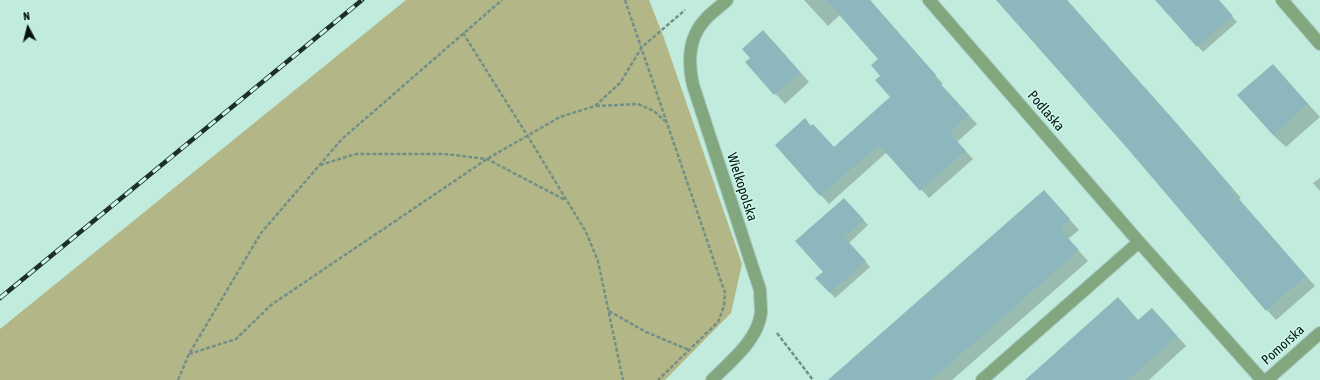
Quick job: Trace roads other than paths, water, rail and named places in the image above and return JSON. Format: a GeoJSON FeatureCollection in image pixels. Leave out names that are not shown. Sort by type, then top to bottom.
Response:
{"type":"FeatureCollection","features":[{"type":"Feature","properties":{"kind":"street","name":"Wielkopolska"},"geometry":{"type":"LineString","coordinates":[[712,380],[744,348],[753,336],[761,314],[760,290],[693,85],[690,69],[690,51],[695,34],[704,21],[727,0]]}},
{"type":"Feature","properties":{"kind":"street","name":"Podlaska"},"geometry":{"type":"LineString","coordinates":[[929,0],[1139,242],[1262,380]]}},
{"type":"Feature","properties":{"kind":"street"},"geometry":{"type":"LineString","coordinates":[[1282,0],[1320,44]]}},
{"type":"Feature","properties":{"kind":"street"},"geometry":{"type":"LineString","coordinates":[[982,380],[1139,242]]}},
{"type":"Feature","properties":{"kind":"street","name":"Pomorska"},"geometry":{"type":"LineString","coordinates":[[1267,380],[1320,332]]}},
{"type":"Feature","properties":{"kind":"railway"},"geometry":{"type":"LineString","coordinates":[[0,298],[362,0]]}}]}
